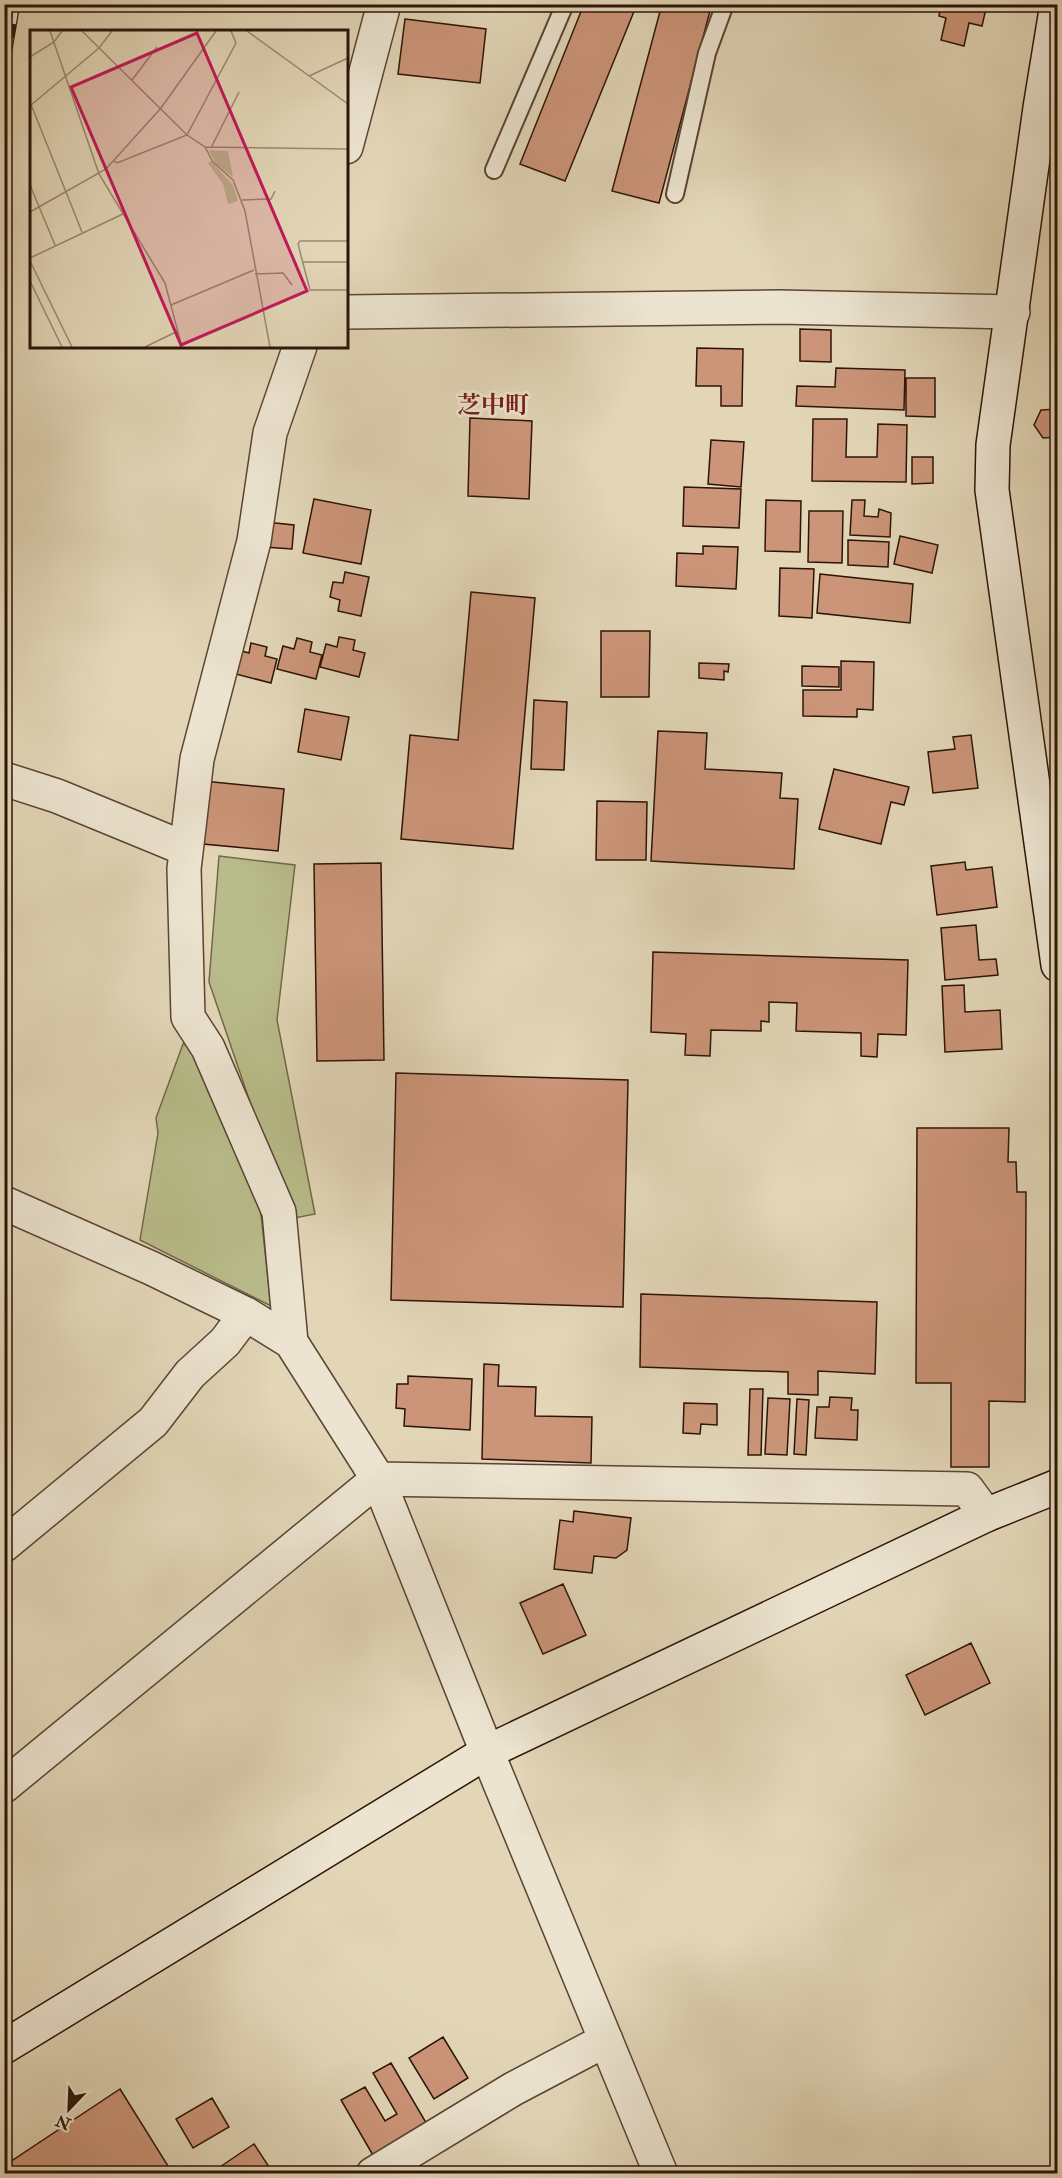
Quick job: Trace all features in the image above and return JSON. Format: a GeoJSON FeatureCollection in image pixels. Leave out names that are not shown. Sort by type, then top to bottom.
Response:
{"type":"FeatureCollection","features":[{"type":"Feature","properties":{"kind":"street"},"geometry":{"type":"LineString","coordinates":[[348,139],[384,4]]}},
{"type":"Feature","properties":{"kind":"street"},"geometry":{"type":"LineString","coordinates":[[1057,4],[1049,108],[1012,312],[993,445],[992,490],[1058,965]]}},
{"type":"Feature","properties":{"kind":"street"},"geometry":{"type":"LineString","coordinates":[[348,312],[779,307],[1012,312]]}},
{"type":"Feature","properties":{"kind":"street"},"geometry":{"type":"LineString","coordinates":[[291,1342],[279,1212],[208,1048],[188,1017],[184,869],[197,759],[254,541],[270,433],[299,348]]}},
{"type":"Feature","properties":{"kind":"street"},"geometry":{"type":"LineString","coordinates":[[4,779],[57,796],[186,849]]}},
{"type":"Feature","properties":{"kind":"street"},"geometry":{"type":"LineString","coordinates":[[4,1203],[151,1268],[246,1314],[291,1342],[378,1479],[487,1752],[661,2174]]}},
{"type":"Feature","properties":{"kind":"street"},"geometry":{"type":"LineString","coordinates":[[4,1545],[153,1422],[190,1374],[225,1342],[246,1314]]}},
{"type":"Feature","properties":{"kind":"street"},"geometry":{"type":"LineString","coordinates":[[4,1786],[378,1479],[967,1489],[986,1515]]}},
{"type":"Feature","properties":{"kind":"street"},"geometry":{"type":"LineString","coordinates":[[4,2048],[487,1752],[986,1515],[1058,1486]]}},
{"type":"Feature","properties":{"kind":"street"},"geometry":{"type":"LineString","coordinates":[[373,2174],[513,2090],[606,2040]]}},
{"type":"Feature","properties":{"kind":"lane"},"geometry":{"type":"LineString","coordinates":[[494,170],[564,4]]}},
{"type":"Feature","properties":{"kind":"lane"},"geometry":{"type":"LineString","coordinates":[[675,194],[707,53],[725,4]]}},
{"type":"Feature","properties":{"kind":"green space"},"geometry":{"type":"Polygon","coordinates":[[[219,856],[295,865],[277,1020],[315,1214],[290,1219],[209,982],[219,856]]]}},
{"type":"Feature","properties":{"kind":"green space"},"geometry":{"type":"Polygon","coordinates":[[[183,1044],[205,1052],[258,1187],[271,1306],[140,1240],[158,1133],[156,1118],[183,1044]]]}},
{"type":"Feature","properties":{"kind":"building"},"geometry":{"type":"Polygon","coordinates":[[[584,4],[637,4],[565,181],[520,164],[584,4]]]}},
{"type":"Feature","properties":{"kind":"building"},"geometry":{"type":"Polygon","coordinates":[[[662,4],[688,4],[710,11],[659,203],[612,191],[662,4]]]}},
{"type":"Feature","properties":{"kind":"building"},"geometry":{"type":"Polygon","coordinates":[[[941,4],[987,4],[982,26],[969,23],[964,46],[941,40],[946,18],[939,16],[941,4]]]}},
{"type":"Feature","properties":{"kind":"building"},"geometry":{"type":"Polygon","coordinates":[[[405,19],[486,29],[480,83],[398,74],[405,19]]]}},
{"type":"Feature","properties":{"kind":"building"},"geometry":{"type":"Polygon","coordinates":[[[800,329],[831,330],[831,362],[800,361],[800,329]]]}},
{"type":"Feature","properties":{"kind":"building"},"geometry":{"type":"Polygon","coordinates":[[[697,348],[743,349],[742,406],[721,406],[721,386],[696,386],[697,348]]]}},
{"type":"Feature","properties":{"kind":"building"},"geometry":{"type":"Polygon","coordinates":[[[836,368],[905,370],[904,410],[796,406],[797,386],[835,387],[836,368]]]}},
{"type":"Feature","properties":{"kind":"building"},"geometry":{"type":"Polygon","coordinates":[[[906,378],[935,378],[935,417],[906,416],[906,378]]]}},
{"type":"Feature","properties":{"kind":"building"},"geometry":{"type":"Polygon","coordinates":[[[1058,409],[1058,437],[1043,438],[1034,425],[1041,410],[1058,409]]]}},
{"type":"Feature","properties":{"kind":"building"},"geometry":{"type":"Polygon","coordinates":[[[470,418],[532,421],[529,499],[468,496],[470,418]]]}},
{"type":"Feature","properties":{"kind":"building"},"geometry":{"type":"Polygon","coordinates":[[[813,419],[847,419],[846,457],[877,457],[878,424],[907,425],[906,482],[812,481],[813,419]]]}},
{"type":"Feature","properties":{"kind":"building"},"geometry":{"type":"Polygon","coordinates":[[[711,440],[744,442],[741,487],[708,484],[711,440]]]}},
{"type":"Feature","properties":{"kind":"building"},"geometry":{"type":"Polygon","coordinates":[[[912,457],[933,457],[933,483],[912,484],[912,457]]]}},
{"type":"Feature","properties":{"kind":"building"},"geometry":{"type":"Polygon","coordinates":[[[684,487],[741,489],[739,528],[683,526],[684,487]]]}},
{"type":"Feature","properties":{"kind":"building"},"geometry":{"type":"Polygon","coordinates":[[[314,499],[371,510],[361,564],[303,553],[314,499]]]}},
{"type":"Feature","properties":{"kind":"building"},"geometry":{"type":"Polygon","coordinates":[[[766,500],[801,501],[800,552],[765,551],[766,500]]]}},
{"type":"Feature","properties":{"kind":"building"},"geometry":{"type":"Polygon","coordinates":[[[852,500],[865,500],[864,516],[878,517],[879,509],[891,513],[890,537],[850,535],[852,500]]]}},
{"type":"Feature","properties":{"kind":"building"},"geometry":{"type":"Polygon","coordinates":[[[809,511],[843,511],[842,563],[808,562],[809,511]]]}},
{"type":"Feature","properties":{"kind":"building"},"geometry":{"type":"Polygon","coordinates":[[[266,522],[294,525],[292,549],[264,547],[266,522]]]}},
{"type":"Feature","properties":{"kind":"building"},"geometry":{"type":"Polygon","coordinates":[[[900,536],[938,545],[932,573],[894,564],[900,536]]]}},
{"type":"Feature","properties":{"kind":"building"},"geometry":{"type":"Polygon","coordinates":[[[848,540],[889,542],[888,567],[848,565],[848,540]]]}},
{"type":"Feature","properties":{"kind":"building"},"geometry":{"type":"Polygon","coordinates":[[[703,546],[738,547],[736,589],[676,586],[677,553],[703,554],[703,546]]]}},
{"type":"Feature","properties":{"kind":"building"},"geometry":{"type":"Polygon","coordinates":[[[780,568],[814,569],[812,618],[779,616],[780,568]]]}},
{"type":"Feature","properties":{"kind":"building"},"geometry":{"type":"Polygon","coordinates":[[[345,572],[369,577],[361,616],[338,611],[340,600],[330,597],[333,582],[343,583],[345,572]]]}},
{"type":"Feature","properties":{"kind":"building"},"geometry":{"type":"Polygon","coordinates":[[[820,574],[913,584],[910,623],[817,613],[820,574]]]}},
{"type":"Feature","properties":{"kind":"building"},"geometry":{"type":"Polygon","coordinates":[[[471,592],[535,598],[513,849],[401,839],[410,735],[458,740],[471,592]]]}},
{"type":"Feature","properties":{"kind":"building"},"geometry":{"type":"Polygon","coordinates":[[[601,631],[650,631],[649,697],[601,697],[601,631]]]}},
{"type":"Feature","properties":{"kind":"building"},"geometry":{"type":"Polygon","coordinates":[[[339,637],[355,640],[353,650],[365,653],[359,677],[320,667],[326,644],[337,647],[339,637]]]}},
{"type":"Feature","properties":{"kind":"building"},"geometry":{"type":"Polygon","coordinates":[[[297,638],[312,642],[310,652],[322,655],[316,679],[277,669],[283,646],[294,649],[297,638]]]}},
{"type":"Feature","properties":{"kind":"building"},"geometry":{"type":"Polygon","coordinates":[[[251,643],[267,647],[265,656],[277,659],[271,683],[232,673],[238,650],[249,653],[251,643]]]}},
{"type":"Feature","properties":{"kind":"building"},"geometry":{"type":"Polygon","coordinates":[[[841,661],[874,662],[873,710],[857,709],[857,717],[803,716],[803,690],[841,690],[841,661]]]}},
{"type":"Feature","properties":{"kind":"building"},"geometry":{"type":"Polygon","coordinates":[[[699,663],[729,664],[728,672],[724,671],[724,680],[699,678],[699,663]]]}},
{"type":"Feature","properties":{"kind":"building"},"geometry":{"type":"Polygon","coordinates":[[[802,666],[839,667],[839,687],[802,686],[802,666]]]}},
{"type":"Feature","properties":{"kind":"building"},"geometry":{"type":"Polygon","coordinates":[[[534,700],[567,702],[564,770],[531,769],[534,700]]]}},
{"type":"Feature","properties":{"kind":"building"},"geometry":{"type":"Polygon","coordinates":[[[305,709],[349,717],[341,760],[298,752],[305,709]]]}},
{"type":"Feature","properties":{"kind":"building"},"geometry":{"type":"Polygon","coordinates":[[[658,731],[707,733],[705,769],[782,773],[780,798],[798,799],[794,869],[651,861],[658,731]]]}},
{"type":"Feature","properties":{"kind":"building"},"geometry":{"type":"Polygon","coordinates":[[[971,735],[978,788],[933,793],[928,752],[955,749],[953,737],[971,735]]]}},
{"type":"Feature","properties":{"kind":"building"},"geometry":{"type":"Polygon","coordinates":[[[834,769],[909,787],[904,805],[891,802],[881,844],[819,829],[834,769]]]}},
{"type":"Feature","properties":{"kind":"building"},"geometry":{"type":"Polygon","coordinates":[[[203,781],[284,789],[278,851],[203,844],[203,781]]]}},
{"type":"Feature","properties":{"kind":"building"},"geometry":{"type":"Polygon","coordinates":[[[597,801],[647,802],[646,860],[596,860],[597,801]]]}},
{"type":"Feature","properties":{"kind":"building"},"geometry":{"type":"Polygon","coordinates":[[[965,862],[966,870],[992,867],[997,907],[937,915],[931,866],[965,862]]]}},
{"type":"Feature","properties":{"kind":"building"},"geometry":{"type":"Polygon","coordinates":[[[381,863],[384,1060],[317,1061],[314,864],[381,863]]]}},
{"type":"Feature","properties":{"kind":"building"},"geometry":{"type":"Polygon","coordinates":[[[976,925],[979,960],[996,959],[998,975],[945,980],[941,928],[976,925]]]}},
{"type":"Feature","properties":{"kind":"building"},"geometry":{"type":"Polygon","coordinates":[[[653,952],[908,960],[906,1035],[878,1034],[877,1057],[861,1056],[861,1033],[796,1031],[797,1003],[769,1002],[769,1022],[761,1021],[761,1031],[711,1030],[710,1056],[685,1055],[686,1034],[651,1032],[653,952]]]}},
{"type":"Feature","properties":{"kind":"building"},"geometry":{"type":"Polygon","coordinates":[[[964,985],[965,1012],[1000,1010],[1002,1049],[945,1052],[942,986],[964,985]]]}},
{"type":"Feature","properties":{"kind":"building"},"geometry":{"type":"Polygon","coordinates":[[[396,1073],[628,1080],[623,1307],[391,1300],[396,1073]]]}},
{"type":"Feature","properties":{"kind":"building"},"geometry":{"type":"Polygon","coordinates":[[[917,1128],[1009,1128],[1008,1162],[1016,1162],[1017,1192],[1026,1192],[1025,1402],[989,1401],[989,1467],[951,1467],[951,1383],[916,1383],[917,1128]]]}},
{"type":"Feature","properties":{"kind":"building"},"geometry":{"type":"Polygon","coordinates":[[[641,1294],[877,1302],[875,1374],[818,1371],[818,1395],[788,1394],[788,1372],[640,1367],[641,1294]]]}},
{"type":"Feature","properties":{"kind":"building"},"geometry":{"type":"Polygon","coordinates":[[[484,1364],[499,1365],[498,1386],[536,1387],[535,1416],[592,1417],[591,1463],[482,1459],[484,1364]]]}},
{"type":"Feature","properties":{"kind":"building"},"geometry":{"type":"Polygon","coordinates":[[[408,1376],[472,1379],[470,1430],[404,1426],[405,1409],[396,1408],[397,1384],[408,1384],[408,1376]]]}},
{"type":"Feature","properties":{"kind":"building"},"geometry":{"type":"Polygon","coordinates":[[[750,1389],[763,1389],[761,1455],[748,1455],[750,1389]]]}},
{"type":"Feature","properties":{"kind":"building"},"geometry":{"type":"Polygon","coordinates":[[[830,1397],[852,1398],[851,1410],[858,1410],[857,1440],[815,1438],[817,1407],[829,1407],[830,1397]]]}},
{"type":"Feature","properties":{"kind":"building"},"geometry":{"type":"Polygon","coordinates":[[[768,1398],[790,1399],[787,1455],[765,1454],[768,1398]]]}},
{"type":"Feature","properties":{"kind":"building"},"geometry":{"type":"Polygon","coordinates":[[[797,1399],[809,1400],[806,1455],[794,1454],[797,1399]]]}},
{"type":"Feature","properties":{"kind":"building"},"geometry":{"type":"Polygon","coordinates":[[[684,1403],[717,1404],[717,1425],[701,1424],[700,1434],[683,1433],[684,1403]]]}},
{"type":"Feature","properties":{"kind":"building"},"geometry":{"type":"Polygon","coordinates":[[[574,1511],[631,1518],[627,1550],[616,1558],[594,1556],[592,1573],[554,1569],[560,1520],[573,1522],[574,1511]]]}},
{"type":"Feature","properties":{"kind":"building"},"geometry":{"type":"Polygon","coordinates":[[[563,1584],[586,1635],[543,1654],[520,1603],[563,1584]]]}},
{"type":"Feature","properties":{"kind":"building"},"geometry":{"type":"Polygon","coordinates":[[[971,1643],[990,1683],[925,1715],[906,1675],[971,1643]]]}},
{"type":"Feature","properties":{"kind":"building"},"geometry":{"type":"Polygon","coordinates":[[[443,2037],[468,2078],[434,2099],[409,2058],[443,2037]]]}},
{"type":"Feature","properties":{"kind":"building"},"geometry":{"type":"Polygon","coordinates":[[[391,2063],[428,2126],[374,2157],[341,2100],[365,2087],[385,2121],[397,2114],[373,2073],[391,2063]]]}},
{"type":"Feature","properties":{"kind":"building"},"geometry":{"type":"Polygon","coordinates":[[[120,2089],[173,2174],[4,2174],[4,2166],[120,2089]]]}},
{"type":"Feature","properties":{"kind":"building"},"geometry":{"type":"Polygon","coordinates":[[[212,2098],[229,2127],[193,2148],[176,2119],[212,2098]]]}},
{"type":"Feature","properties":{"kind":"building"},"geometry":{"type":"Polygon","coordinates":[[[254,2144],[273,2173],[211,2173],[254,2144]]]}},
{"type":"Feature","properties":{"kind":"railway"},"geometry":{"type":"LineString","coordinates":[[4,79],[17,4]]}},
{"type":"Feature","properties":{"kind":"district","name":"芝中町"},"geometry":{"type":"Point","coordinates":[493,405]}}]}
